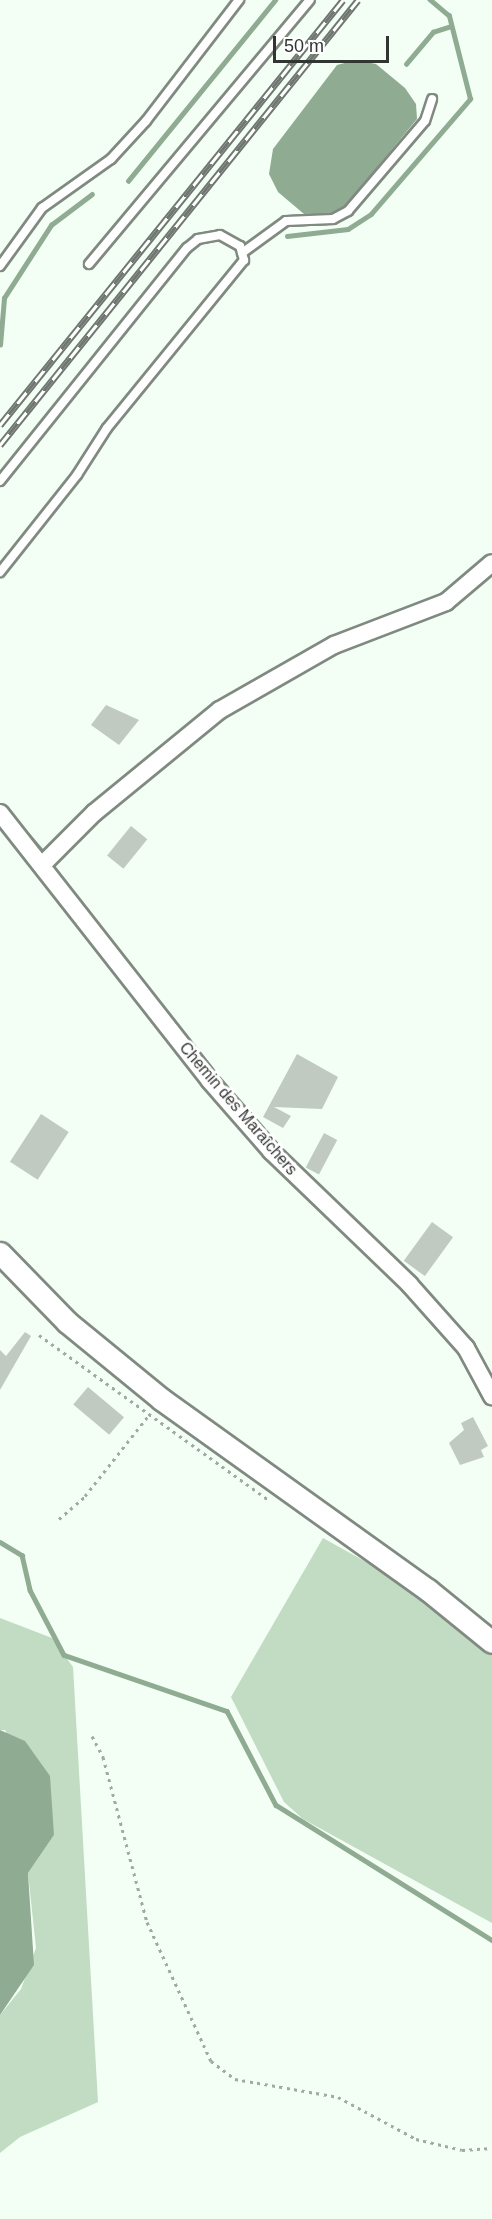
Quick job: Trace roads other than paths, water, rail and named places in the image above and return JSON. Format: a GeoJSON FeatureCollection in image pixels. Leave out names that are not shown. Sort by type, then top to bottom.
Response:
{"type":"FeatureCollection","features":[{"type":"Feature","properties":{"kind":"street"},"geometry":{"type":"LineString","coordinates":[[42,866],[94,813],[220,710],[334,645],[446,603],[492,562]]}},
{"type":"Feature","properties":{"kind":"street","name":"Chemin des Maraîchers"},"geometry":{"type":"LineString","coordinates":[[0,813],[111,958],[271,1151],[409,1284],[466,1348],[492,1396]]}},
{"type":"Feature","properties":{"kind":"street"},"geometry":{"type":"LineString","coordinates":[[0,1253],[67,1322],[161,1399],[429,1590],[492,1641]]}},
{"type":"Feature","properties":{"kind":"lane"},"geometry":{"type":"LineString","coordinates":[[0,266],[42,208],[111,159],[146,121],[239,0]]}},
{"type":"Feature","properties":{"kind":"lane"},"geometry":{"type":"LineString","coordinates":[[89,264],[310,0]]}},
{"type":"Feature","properties":{"kind":"lane"},"geometry":{"type":"LineString","coordinates":[[242,253],[286,221],[333,219],[348,211],[425,121],[432,99]]}},
{"type":"Feature","properties":{"kind":"lane"},"geometry":{"type":"LineString","coordinates":[[0,482],[187,248],[198,239],[220,236],[240,246],[244,260],[107,428],[77,475],[0,572]]}},
{"type":"Feature","properties":{"kind":"waterway"},"geometry":{"type":"LineString","coordinates":[[128,181],[275,0]]}},
{"type":"Feature","properties":{"kind":"waterway"},"geometry":{"type":"LineString","coordinates":[[287,236],[348,229],[371,214],[470,99],[449,16],[430,0]]}},
{"type":"Feature","properties":{"kind":"waterway"},"geometry":{"type":"LineString","coordinates":[[406,64],[433,32],[451,26]]}},
{"type":"Feature","properties":{"kind":"waterway"},"geometry":{"type":"LineString","coordinates":[[0,345],[4,298],[51,225],[92,194]]}},
{"type":"Feature","properties":{"kind":"waterway"},"geometry":{"type":"LineString","coordinates":[[21,827],[43,852]]}},
{"type":"Feature","properties":{"kind":"waterway"},"geometry":{"type":"LineString","coordinates":[[0,1542],[22,1555],[30,1590],[64,1655],[227,1711],[276,1805],[492,1940]]}},
{"type":"Feature","properties":{"kind":"railway"},"geometry":{"type":"LineString","coordinates":[[0,425],[343,0]]}},
{"type":"Feature","properties":{"kind":"railway"},"geometry":{"type":"LineString","coordinates":[[0,445],[358,0]]}}]}
